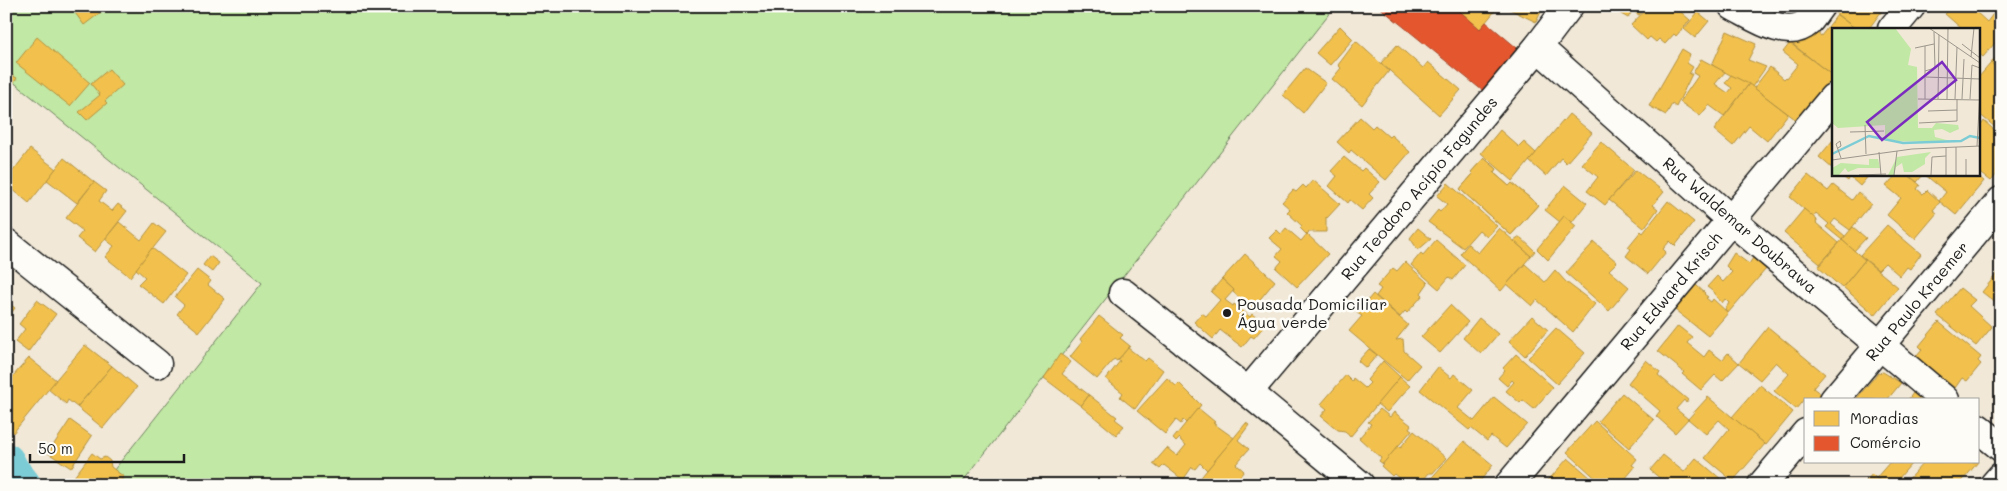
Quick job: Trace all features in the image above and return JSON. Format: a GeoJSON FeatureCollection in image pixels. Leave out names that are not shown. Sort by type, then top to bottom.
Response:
{"type":"FeatureCollection","features":[{"type":"Feature","properties":{"kind":"street","name":"Rua Teodoro Acípio Fagundes"},"geometry":{"type":"LineString","coordinates":[[1248,392],[1538,47],[1569,6]]}},
{"type":"Feature","properties":{"kind":"street"},"geometry":{"type":"LineString","coordinates":[[1733,6],[1775,27],[1795,29],[1813,14]]}},
{"type":"Feature","properties":{"kind":"street"},"geometry":{"type":"LineString","coordinates":[[1893,28],[1911,6]]}},
{"type":"Feature","properties":{"kind":"street","name":"Rua Waldemar Doubrawa"},"geometry":{"type":"LineString","coordinates":[[1538,47],[1731,220],[1943,398]]}},
{"type":"Feature","properties":{"kind":"street","name":"Rua Edward Krisch"},"geometry":{"type":"LineString","coordinates":[[1509,485],[1832,99]]}},
{"type":"Feature","properties":{"kind":"street","name":"Rua Paulo Kraemer"},"geometry":{"type":"LineString","coordinates":[[1836,398],[2001,202]]}},
{"type":"Feature","properties":{"kind":"street"},"geometry":{"type":"LineString","coordinates":[[6,242],[157,364]]}},
{"type":"Feature","properties":{"kind":"street"},"geometry":{"type":"LineString","coordinates":[[1123,293],[1248,392],[1360,485]]}},
{"type":"Feature","properties":{"kind":"street"},"geometry":{"type":"LineString","coordinates":[[1980,430],[2001,447]]}},
{"type":"Feature","properties":{"kind":"street"},"geometry":{"type":"LineString","coordinates":[[1762,485],[1804,435]]}},
{"type":"Feature","properties":{"kind":"street"},"geometry":{"type":"LineString","coordinates":[[1994,485],[2001,477]]}},
{"type":"Feature","properties":{"kind":"green space"},"geometry":{"type":"Polygon","coordinates":[[[6,6],[1335,6],[960,485],[102,485],[262,283],[6,76],[6,6]]]}},
{"type":"Feature","properties":{"kind":"building: Moradias"},"geometry":{"type":"Polygon","coordinates":[[[70,6],[109,6],[84,25],[70,6]]]}},
{"type":"Feature","properties":{"kind":"building: Moradias"},"geometry":{"type":"Polygon","coordinates":[[[1454,6],[1499,6],[1480,29],[1454,6]]]}},
{"type":"Feature","properties":{"kind":"building: Moradias"},"geometry":{"type":"Polygon","coordinates":[[[1503,6],[1544,6],[1536,22],[1503,6]]]}},
{"type":"Feature","properties":{"kind":"building: Moradias"},"geometry":{"type":"Polygon","coordinates":[[[1607,6],[1646,6],[1639,15],[1632,11],[1628,18],[1607,6]]]}},
{"type":"Feature","properties":{"kind":"building: Moradias"},"geometry":{"type":"Polygon","coordinates":[[[1649,6],[1674,6],[1690,20],[1676,36],[1674,34],[1665,44],[1659,39],[1656,42],[1650,37],[1647,40],[1631,25],[1649,6]]]}},
{"type":"Feature","properties":{"kind":"building: Moradias"},"geometry":{"type":"Polygon","coordinates":[[[1838,6],[1892,6],[1888,11],[1884,8],[1870,28],[1855,28],[1834,12],[1838,6]]]}},
{"type":"Feature","properties":{"kind":"building: Moradias"},"geometry":{"type":"Polygon","coordinates":[[[1952,6],[1977,6],[1975,11],[1987,22],[1993,14],[2001,20],[2001,36],[1983,57],[1980,55],[1980,28],[1961,28],[1945,14],[1952,6]]]}},
{"type":"Feature","properties":{"kind":"building: Moradias"},"geometry":{"type":"Polygon","coordinates":[[[1698,12],[1709,21],[1695,38],[1684,29],[1698,12]]]}},
{"type":"Feature","properties":{"kind":"building: Moradias"},"geometry":{"type":"Polygon","coordinates":[[[1837,15],[1855,28],[1832,28],[1832,75],[1791,43],[1816,32],[1821,36],[1837,15]]]}},
{"type":"Feature","properties":{"kind":"building: Moradias"},"geometry":{"type":"Polygon","coordinates":[[[1340,26],[1353,39],[1330,65],[1316,53],[1340,26]]]}},
{"type":"Feature","properties":{"kind":"building: Moradias"},"geometry":{"type":"Polygon","coordinates":[[[1727,31],[1756,44],[1748,60],[1766,67],[1752,87],[1712,65],[1727,31]]]}},
{"type":"Feature","properties":{"kind":"building: Moradias"},"geometry":{"type":"Polygon","coordinates":[[[37,37],[90,83],[70,106],[16,63],[37,37]]]}},
{"type":"Feature","properties":{"kind":"building: Moradias"},"geometry":{"type":"Polygon","coordinates":[[[1356,41],[1389,71],[1362,105],[1332,79],[1341,68],[1338,65],[1356,41]]]}},
{"type":"Feature","properties":{"kind":"building: Moradias"},"geometry":{"type":"Polygon","coordinates":[[[1790,43],[1832,75],[1832,81],[1799,122],[1754,88],[1770,67],[1784,79],[1787,78],[1798,64],[1783,52],[1790,43]]]}},
{"type":"Feature","properties":{"kind":"building: Moradias"},"geometry":{"type":"Polygon","coordinates":[[[1397,45],[1423,68],[1428,62],[1461,90],[1439,115],[1381,63],[1397,45]]]}},
{"type":"Feature","properties":{"kind":"building: Moradias"},"geometry":{"type":"Polygon","coordinates":[[[1682,49],[1690,54],[1687,63],[1693,67],[1689,74],[1692,74],[1676,107],[1672,104],[1666,115],[1649,106],[1682,49]]]}},
{"type":"Feature","properties":{"kind":"building: Moradias"},"geometry":{"type":"Polygon","coordinates":[[[2001,51],[2001,72],[1991,63],[2001,51]]]}},
{"type":"Feature","properties":{"kind":"building: Moradias"},"geometry":{"type":"Polygon","coordinates":[[[1701,59],[1725,72],[1715,84],[1728,93],[1732,88],[1725,83],[1731,75],[1749,84],[1724,116],[1709,105],[1700,116],[1680,102],[1698,76],[1693,73],[1701,59]]]}},
{"type":"Feature","properties":{"kind":"building: Moradias"},"geometry":{"type":"Polygon","coordinates":[[[1991,63],[2001,72],[2001,132],[1980,115],[1980,76],[1991,63]]]}},
{"type":"Feature","properties":{"kind":"building: Moradias"},"geometry":{"type":"Polygon","coordinates":[[[1305,68],[1326,83],[1303,113],[1283,95],[1305,68]]]}},
{"type":"Feature","properties":{"kind":"building: Moradias"},"geometry":{"type":"Polygon","coordinates":[[[109,69],[123,85],[105,101],[107,103],[87,120],[79,112],[100,95],[91,84],[109,69]]]}},
{"type":"Feature","properties":{"kind":"building: Moradias"},"geometry":{"type":"Polygon","coordinates":[[[6,72],[17,78],[7,93],[6,93],[6,72]]]}},
{"type":"Feature","properties":{"kind":"building: Moradias"},"geometry":{"type":"Polygon","coordinates":[[[1749,84],[1788,114],[1767,141],[1749,126],[1733,146],[1714,130],[1749,84]]]}},
{"type":"Feature","properties":{"kind":"building: Moradias"},"geometry":{"type":"Polygon","coordinates":[[[1569,114],[1592,133],[1566,163],[1561,158],[1546,176],[1529,161],[1569,114]]]}},
{"type":"Feature","properties":{"kind":"building: Moradias"},"geometry":{"type":"Polygon","coordinates":[[[1360,117],[1372,128],[1375,125],[1389,137],[1391,135],[1410,152],[1386,180],[1351,150],[1349,153],[1337,142],[1360,117]]]}},
{"type":"Feature","properties":{"kind":"building: Moradias"},"geometry":{"type":"Polygon","coordinates":[[[1984,121],[2001,136],[2001,170],[1991,181],[1980,173],[1980,122],[1982,124],[1984,121]]]}},
{"type":"Feature","properties":{"kind":"building: Moradias"},"geometry":{"type":"Polygon","coordinates":[[[1500,130],[1519,147],[1524,142],[1536,153],[1513,181],[1481,153],[1500,130]]]}},
{"type":"Feature","properties":{"kind":"building: Moradias"},"geometry":{"type":"Polygon","coordinates":[[[1832,141],[1832,168],[1819,157],[1832,141]]]}},
{"type":"Feature","properties":{"kind":"building: Moradias"},"geometry":{"type":"Polygon","coordinates":[[[1601,142],[1634,170],[1605,205],[1587,191],[1598,177],[1582,164],[1601,142]]]}},
{"type":"Feature","properties":{"kind":"building: Moradias"},"geometry":{"type":"Polygon","coordinates":[[[30,149],[56,169],[29,203],[6,184],[6,171],[9,168],[13,171],[30,149]]]}},
{"type":"Feature","properties":{"kind":"building: Moradias"},"geometry":{"type":"Polygon","coordinates":[[[1344,157],[1361,171],[1364,168],[1380,182],[1369,194],[1373,198],[1362,210],[1350,200],[1348,203],[1329,186],[1337,176],[1331,171],[1344,157]]]}},
{"type":"Feature","properties":{"kind":"building: Moradias"},"geometry":{"type":"Polygon","coordinates":[[[6,158],[13,163],[6,171],[6,158]]]}},
{"type":"Feature","properties":{"kind":"building: Moradias"},"geometry":{"type":"Polygon","coordinates":[[[64,158],[94,182],[77,203],[47,180],[64,158]]]}},
{"type":"Feature","properties":{"kind":"building: Moradias"},"geometry":{"type":"Polygon","coordinates":[[[1484,158],[1497,169],[1494,173],[1509,186],[1512,183],[1538,205],[1511,235],[1460,189],[1473,174],[1471,172],[1484,158]]]}},
{"type":"Feature","properties":{"kind":"building: Moradias"},"geometry":{"type":"Polygon","coordinates":[[[1484,158],[1497,169],[1494,173],[1509,186],[1512,183],[1538,205],[1511,235],[1460,189],[1473,174],[1471,172],[1484,158]]]}},
{"type":"Feature","properties":{"kind":"building: Moradias"},"geometry":{"type":"Polygon","coordinates":[[[1636,170],[1664,192],[1653,205],[1658,209],[1644,228],[1609,200],[1636,170]]]}},
{"type":"Feature","properties":{"kind":"building: Moradias"},"geometry":{"type":"Polygon","coordinates":[[[1808,175],[1828,191],[1833,185],[1852,200],[1858,192],[1871,204],[1850,230],[1835,219],[1831,224],[1845,236],[1842,240],[1826,227],[1829,224],[1816,213],[1813,217],[1790,197],[1808,175]]]}},
{"type":"Feature","properties":{"kind":"building: Moradias"},"geometry":{"type":"Polygon","coordinates":[[[1840,175],[1869,175],[1860,186],[1850,177],[1848,181],[1840,175]]]}},
{"type":"Feature","properties":{"kind":"building: Moradias"},"geometry":{"type":"Polygon","coordinates":[[[1896,175],[1908,175],[1920,185],[1917,189],[1923,194],[1927,190],[1940,202],[1933,210],[1937,213],[1915,239],[1887,215],[1901,198],[1886,186],[1896,175]]]}},
{"type":"Feature","properties":{"kind":"building: Moradias"},"geometry":{"type":"Polygon","coordinates":[[[1908,175],[1923,175],[1917,182],[1908,175]]]}},
{"type":"Feature","properties":{"kind":"building: Moradias"},"geometry":{"type":"Polygon","coordinates":[[[1925,175],[1976,175],[1984,181],[1956,215],[1939,201],[1946,192],[1925,175]]]}},
{"type":"Feature","properties":{"kind":"building: Moradias"},"geometry":{"type":"Polygon","coordinates":[[[1313,180],[1340,204],[1326,217],[1326,232],[1309,232],[1307,235],[1300,228],[1302,226],[1287,212],[1290,209],[1282,202],[1293,190],[1296,192],[1303,185],[1306,188],[1313,180]]]}},
{"type":"Feature","properties":{"kind":"building: Moradias"},"geometry":{"type":"Polygon","coordinates":[[[94,182],[106,191],[99,201],[112,211],[118,204],[127,211],[95,252],[77,238],[83,231],[66,218],[94,182]]]}},
{"type":"Feature","properties":{"kind":"building: Moradias"},"geometry":{"type":"Polygon","coordinates":[[[1448,183],[1497,226],[1487,237],[1479,230],[1463,248],[1428,222],[1438,210],[1440,212],[1447,204],[1437,196],[1448,183]]]}},
{"type":"Feature","properties":{"kind":"building: Moradias"},"geometry":{"type":"Polygon","coordinates":[[[1565,185],[1587,203],[1572,222],[1564,216],[1560,222],[1545,210],[1565,185]]]}},
{"type":"Feature","properties":{"kind":"building: Moradias"},"geometry":{"type":"Polygon","coordinates":[[[1668,201],[1694,222],[1675,246],[1670,241],[1663,249],[1666,252],[1648,274],[1626,256],[1631,249],[1628,247],[1641,231],[1643,233],[1668,201]]]}},
{"type":"Feature","properties":{"kind":"building: Moradias"},"geometry":{"type":"Polygon","coordinates":[[[1804,209],[1817,220],[1816,223],[1839,243],[1820,264],[1784,233],[1804,209]]]}},
{"type":"Feature","properties":{"kind":"building: Moradias"},"geometry":{"type":"Polygon","coordinates":[[[1564,216],[1576,226],[1548,260],[1537,249],[1564,216]]]}},
{"type":"Feature","properties":{"kind":"building: Moradias"},"geometry":{"type":"Polygon","coordinates":[[[119,222],[141,240],[154,223],[166,232],[130,277],[105,257],[114,246],[105,239],[119,222]]]}},
{"type":"Feature","properties":{"kind":"building: Moradias"},"geometry":{"type":"Polygon","coordinates":[[[1887,225],[1921,254],[1910,269],[1907,267],[1900,276],[1885,263],[1878,270],[1860,255],[1887,225]]]}},
{"type":"Feature","properties":{"kind":"building: Moradias"},"geometry":{"type":"Polygon","coordinates":[[[1853,227],[1866,238],[1854,251],[1842,240],[1853,227]]]}},
{"type":"Feature","properties":{"kind":"building: Moradias"},"geometry":{"type":"Polygon","coordinates":[[[1286,228],[1301,241],[1307,234],[1328,254],[1297,287],[1276,268],[1282,261],[1276,256],[1282,249],[1269,238],[1277,230],[1281,234],[1286,228]]]}},
{"type":"Feature","properties":{"kind":"building: Moradias"},"geometry":{"type":"Polygon","coordinates":[[[1418,228],[1431,239],[1418,250],[1410,238],[1418,228]]]}},
{"type":"Feature","properties":{"kind":"building: Moradias"},"geometry":{"type":"Polygon","coordinates":[[[1499,228],[1531,256],[1501,291],[1460,254],[1468,244],[1478,253],[1499,228]]]}},
{"type":"Feature","properties":{"kind":"building: Moradias"},"geometry":{"type":"Polygon","coordinates":[[[1520,237],[1535,251],[1531,256],[1514,241],[1520,237]]]}},
{"type":"Feature","properties":{"kind":"building: Moradias"},"geometry":{"type":"Polygon","coordinates":[[[1436,240],[1465,265],[1453,280],[1449,277],[1439,289],[1411,265],[1436,240]]]}},
{"type":"Feature","properties":{"kind":"building: Moradias"},"geometry":{"type":"Polygon","coordinates":[[[1842,240],[1865,260],[1842,288],[1818,267],[1842,240]]]}},
{"type":"Feature","properties":{"kind":"building: Moradias"},"geometry":{"type":"Polygon","coordinates":[[[1594,242],[1617,262],[1609,270],[1629,287],[1609,311],[1566,273],[1594,242]]]}},
{"type":"Feature","properties":{"kind":"building: Moradias"},"geometry":{"type":"Polygon","coordinates":[[[152,248],[186,275],[164,304],[138,284],[145,277],[136,269],[152,248]]]}},
{"type":"Feature","properties":{"kind":"building: Moradias"},"geometry":{"type":"Polygon","coordinates":[[[1734,253],[1749,264],[1753,258],[1766,269],[1728,313],[1725,309],[1729,303],[1725,299],[1722,303],[1715,293],[1707,287],[1717,276],[1723,282],[1732,272],[1726,266],[1734,253]]]}},
{"type":"Feature","properties":{"kind":"building: Moradias"},"geometry":{"type":"Polygon","coordinates":[[[1245,254],[1275,281],[1252,309],[1222,279],[1245,254]]]}},
{"type":"Feature","properties":{"kind":"building: Moradias"},"geometry":{"type":"Polygon","coordinates":[[[210,256],[219,263],[212,272],[203,265],[210,256]]]}},
{"type":"Feature","properties":{"kind":"building: Moradias"},"geometry":{"type":"Polygon","coordinates":[[[1865,260],[1898,287],[1875,315],[1843,287],[1865,260]]]}},
{"type":"Feature","properties":{"kind":"building: Moradias"},"geometry":{"type":"Polygon","coordinates":[[[1405,262],[1428,283],[1421,293],[1423,295],[1407,313],[1405,311],[1400,317],[1376,296],[1381,289],[1377,286],[1393,268],[1397,271],[1405,262]]]}},
{"type":"Feature","properties":{"kind":"building: Moradias"},"geometry":{"type":"Polygon","coordinates":[[[1525,264],[1545,282],[1555,270],[1566,282],[1595,304],[1573,332],[1537,300],[1532,306],[1507,284],[1525,264]]]}},
{"type":"Feature","properties":{"kind":"building: Moradias"},"geometry":{"type":"Polygon","coordinates":[[[197,270],[211,281],[208,285],[225,299],[199,332],[177,314],[184,305],[175,297],[197,270]]]}},
{"type":"Feature","properties":{"kind":"building: Moradias"},"geometry":{"type":"Polygon","coordinates":[[[1999,271],[2001,273],[2001,307],[1982,292],[1999,271]]]}},
{"type":"Feature","properties":{"kind":"building: Moradias","name":"Pousada Domiciliar Água verde"},"geometry":{"type":"Polygon","coordinates":[[[1222,279],[1234,290],[1225,300],[1233,306],[1234,304],[1250,317],[1252,314],[1265,325],[1254,338],[1251,336],[1242,347],[1220,330],[1213,339],[1194,322],[1202,313],[1206,316],[1220,300],[1211,292],[1222,279]]]}},
{"type":"Feature","properties":{"kind":"building: Moradias"},"geometry":{"type":"Polygon","coordinates":[[[1696,285],[1705,293],[1708,297],[1706,298],[1711,302],[1713,299],[1728,313],[1708,336],[1675,310],[1696,285]]]}},
{"type":"Feature","properties":{"kind":"building: Moradias"},"geometry":{"type":"Polygon","coordinates":[[[1960,288],[1975,300],[1969,306],[1992,327],[1976,346],[1937,315],[1960,288]]]}},
{"type":"Feature","properties":{"kind":"building: Moradias"},"geometry":{"type":"Polygon","coordinates":[[[1373,294],[1408,325],[1396,340],[1403,339],[1404,351],[1420,365],[1407,380],[1349,331],[1362,316],[1357,313],[1373,294]]]}},
{"type":"Feature","properties":{"kind":"building: Moradias"},"geometry":{"type":"Polygon","coordinates":[[[37,300],[56,314],[28,352],[15,342],[25,329],[19,324],[37,300]]]}},
{"type":"Feature","properties":{"kind":"building: Moradias"},"geometry":{"type":"Polygon","coordinates":[[[6,301],[15,308],[6,320],[6,301]]]}},
{"type":"Feature","properties":{"kind":"building: Moradias"},"geometry":{"type":"Polygon","coordinates":[[[1450,305],[1468,322],[1440,353],[1421,337],[1450,305]]]}},
{"type":"Feature","properties":{"kind":"building: Moradias"},"geometry":{"type":"Polygon","coordinates":[[[1099,316],[1123,335],[1120,338],[1130,346],[1117,361],[1114,359],[1097,379],[1070,357],[1082,342],[1080,339],[1099,316]]]}},
{"type":"Feature","properties":{"kind":"building: Moradias"},"geometry":{"type":"Polygon","coordinates":[[[1532,316],[1548,330],[1525,356],[1509,341],[1532,316]]]}},
{"type":"Feature","properties":{"kind":"building: Moradias"},"geometry":{"type":"Polygon","coordinates":[[[1479,318],[1498,334],[1481,354],[1463,338],[1479,318]]]}},
{"type":"Feature","properties":{"kind":"building: Moradias"},"geometry":{"type":"Polygon","coordinates":[[[1939,322],[1981,357],[1978,361],[1981,364],[1967,381],[1962,378],[1955,388],[1916,356],[1922,349],[1919,346],[1939,322]]]}},
{"type":"Feature","properties":{"kind":"building: Moradias"},"geometry":{"type":"Polygon","coordinates":[[[1678,326],[1692,337],[1687,343],[1704,357],[1709,350],[1722,360],[1728,353],[1739,363],[1722,381],[1715,375],[1701,390],[1682,374],[1684,372],[1658,351],[1678,326]]]}},
{"type":"Feature","properties":{"kind":"building: Moradias"},"geometry":{"type":"Polygon","coordinates":[[[1768,327],[1825,374],[1813,388],[1821,394],[1818,398],[1804,398],[1796,409],[1774,391],[1789,374],[1776,362],[1760,380],[1739,363],[1768,327]]]}},
{"type":"Feature","properties":{"kind":"building: Moradias"},"geometry":{"type":"Polygon","coordinates":[[[1556,328],[1585,353],[1557,384],[1528,358],[1556,328]]]}},
{"type":"Feature","properties":{"kind":"building: Moradias"},"geometry":{"type":"Polygon","coordinates":[[[85,345],[112,366],[77,407],[68,400],[66,404],[48,389],[85,345]]]}},
{"type":"Feature","properties":{"kind":"building: Moradias"},"geometry":{"type":"Polygon","coordinates":[[[1128,348],[1145,361],[1148,358],[1163,370],[1135,409],[1120,397],[1123,393],[1106,379],[1128,348]]]}},
{"type":"Feature","properties":{"kind":"building: Moradias"},"geometry":{"type":"Polygon","coordinates":[[[1369,349],[1377,355],[1366,368],[1358,361],[1369,349]]]}},
{"type":"Feature","properties":{"kind":"building: Moradias"},"geometry":{"type":"Polygon","coordinates":[[[1060,354],[1071,362],[1062,374],[1089,395],[1081,406],[1044,378],[1060,354]]]}},
{"type":"Feature","properties":{"kind":"building: Moradias"},"geometry":{"type":"Polygon","coordinates":[[[1516,354],[1553,387],[1534,409],[1523,400],[1520,403],[1506,391],[1514,382],[1512,380],[1507,386],[1498,378],[1505,370],[1503,368],[1516,354]]]}},
{"type":"Feature","properties":{"kind":"building: Moradias"},"geometry":{"type":"Polygon","coordinates":[[[29,358],[56,380],[13,433],[6,426],[6,384],[29,358]]]}},
{"type":"Feature","properties":{"kind":"building: Moradias"},"geometry":{"type":"Polygon","coordinates":[[[1646,360],[1660,372],[1658,375],[1688,400],[1686,403],[1684,400],[1676,409],[1688,419],[1675,433],[1656,416],[1660,411],[1628,383],[1646,360]]]}},
{"type":"Feature","properties":{"kind":"building: Moradias"},"geometry":{"type":"Polygon","coordinates":[[[1383,361],[1400,377],[1350,437],[1345,431],[1338,430],[1321,416],[1327,409],[1321,404],[1346,375],[1352,381],[1353,378],[1365,388],[1370,383],[1367,380],[1383,361]]]}},
{"type":"Feature","properties":{"kind":"building: Moradias"},"geometry":{"type":"Polygon","coordinates":[[[112,366],[137,387],[103,428],[77,407],[112,366]]]}},
{"type":"Feature","properties":{"kind":"building: Moradias"},"geometry":{"type":"Polygon","coordinates":[[[1438,367],[1451,378],[1454,374],[1473,390],[1458,408],[1474,421],[1494,397],[1527,424],[1506,448],[1491,436],[1487,441],[1471,428],[1469,430],[1420,390],[1438,367]]]}},
{"type":"Feature","properties":{"kind":"building: Moradias"},"geometry":{"type":"Polygon","coordinates":[[[1883,372],[1901,383],[1889,398],[1857,398],[1878,373],[1883,372]]]}},
{"type":"Feature","properties":{"kind":"building: Moradias"},"geometry":{"type":"Polygon","coordinates":[[[1400,377],[1410,386],[1387,412],[1377,404],[1400,377]]]}},
{"type":"Feature","properties":{"kind":"building: Moradias"},"geometry":{"type":"Polygon","coordinates":[[[1167,378],[1176,386],[1179,383],[1201,405],[1186,423],[1183,420],[1181,424],[1176,420],[1165,434],[1137,411],[1167,378]]]}},
{"type":"Feature","properties":{"kind":"building: Moradias"},"geometry":{"type":"Polygon","coordinates":[[[1760,385],[1793,412],[1766,445],[1732,417],[1760,385]]]}},
{"type":"Feature","properties":{"kind":"building: Moradias"},"geometry":{"type":"Polygon","coordinates":[[[1622,393],[1654,420],[1629,448],[1598,421],[1622,393]]]}},
{"type":"Feature","properties":{"kind":"building: Moradias"},"geometry":{"type":"Polygon","coordinates":[[[1913,393],[1919,398],[1909,398],[1913,393]]]}},
{"type":"Feature","properties":{"kind":"building: Moradias"},"geometry":{"type":"Polygon","coordinates":[[[1089,395],[1117,417],[1115,419],[1124,426],[1116,435],[1081,406],[1089,395]]]}},
{"type":"Feature","properties":{"kind":"building: Moradias"},"geometry":{"type":"Polygon","coordinates":[[[1708,397],[1765,444],[1733,481],[1705,458],[1729,429],[1719,420],[1706,434],[1688,419],[1708,397]]]}},
{"type":"Feature","properties":{"kind":"building: Moradias"},"geometry":{"type":"Polygon","coordinates":[[[1198,408],[1215,422],[1213,423],[1234,438],[1207,470],[1200,463],[1195,469],[1192,467],[1183,480],[1164,465],[1160,469],[1153,464],[1167,448],[1177,456],[1186,445],[1180,438],[1176,442],[1173,439],[1198,408]]]}},
{"type":"Feature","properties":{"kind":"building: Moradias"},"geometry":{"type":"Polygon","coordinates":[[[1380,409],[1390,417],[1394,412],[1411,425],[1409,428],[1412,430],[1383,464],[1379,461],[1381,458],[1359,438],[1371,424],[1368,422],[1380,409]]]}},
{"type":"Feature","properties":{"kind":"building: Moradias"},"geometry":{"type":"Polygon","coordinates":[[[70,420],[92,436],[71,468],[48,453],[70,420]]]}},
{"type":"Feature","properties":{"kind":"building: Moradias"},"geometry":{"type":"Polygon","coordinates":[[[1595,421],[1637,459],[1632,465],[1635,467],[1620,485],[1603,485],[1567,452],[1595,421]]]}},
{"type":"Feature","properties":{"kind":"building: Moradias"},"geometry":{"type":"Polygon","coordinates":[[[1246,423],[1249,425],[1238,440],[1249,449],[1236,464],[1244,471],[1235,482],[1238,485],[1200,485],[1197,482],[1246,423]]]}},
{"type":"Feature","properties":{"kind":"building: Moradias"},"geometry":{"type":"Polygon","coordinates":[[[1414,431],[1446,458],[1419,485],[1407,485],[1394,474],[1392,476],[1381,466],[1414,431]]]}},
{"type":"Feature","properties":{"kind":"building: Moradias"},"geometry":{"type":"Polygon","coordinates":[[[1464,441],[1493,465],[1477,485],[1423,485],[1425,482],[1427,483],[1464,441]]]}},
{"type":"Feature","properties":{"kind":"building: Moradias"},"geometry":{"type":"Polygon","coordinates":[[[92,453],[100,459],[105,457],[110,461],[111,467],[124,477],[118,485],[68,485],[92,453]]]}},
{"type":"Feature","properties":{"kind":"building: Moradias"},"geometry":{"type":"Polygon","coordinates":[[[1663,455],[1684,472],[1696,458],[1728,485],[1668,485],[1650,470],[1663,455]]]}},
{"type":"Feature","properties":{"kind":"building: Moradias"},"geometry":{"type":"Polygon","coordinates":[[[1568,458],[1599,485],[1544,485],[1568,458]]]}},
{"type":"Feature","properties":{"kind":"building: Moradias"},"geometry":{"type":"Polygon","coordinates":[[[1888,464],[1911,464],[1893,485],[1885,485],[1876,478],[1888,464]]]}},
{"type":"Feature","properties":{"kind":"building: Moradias"},"geometry":{"type":"Polygon","coordinates":[[[1922,464],[1976,464],[1959,485],[1907,485],[1905,483],[1922,464]]]}},
{"type":"Feature","properties":{"kind":"building: Moradias"},"geometry":{"type":"Polygon","coordinates":[[[1872,474],[1876,478],[1885,485],[1863,485],[1872,474]]]}},
{"type":"Feature","properties":{"kind":"building: Comércio"},"geometry":{"type":"Polygon","coordinates":[[[1378,6],[1454,6],[1480,29],[1486,22],[1517,48],[1483,91],[1378,6]]]}},
{"type":"Feature","properties":{"kind":"waterway"},"geometry":{"type":"LineString","coordinates":[[6,462],[22,485]]}},
{"type":"Feature","properties":{"kind":"place","name":"Pousada Domiciliar Água verde"},"geometry":{"type":"Point","coordinates":[1227,313]}}]}
